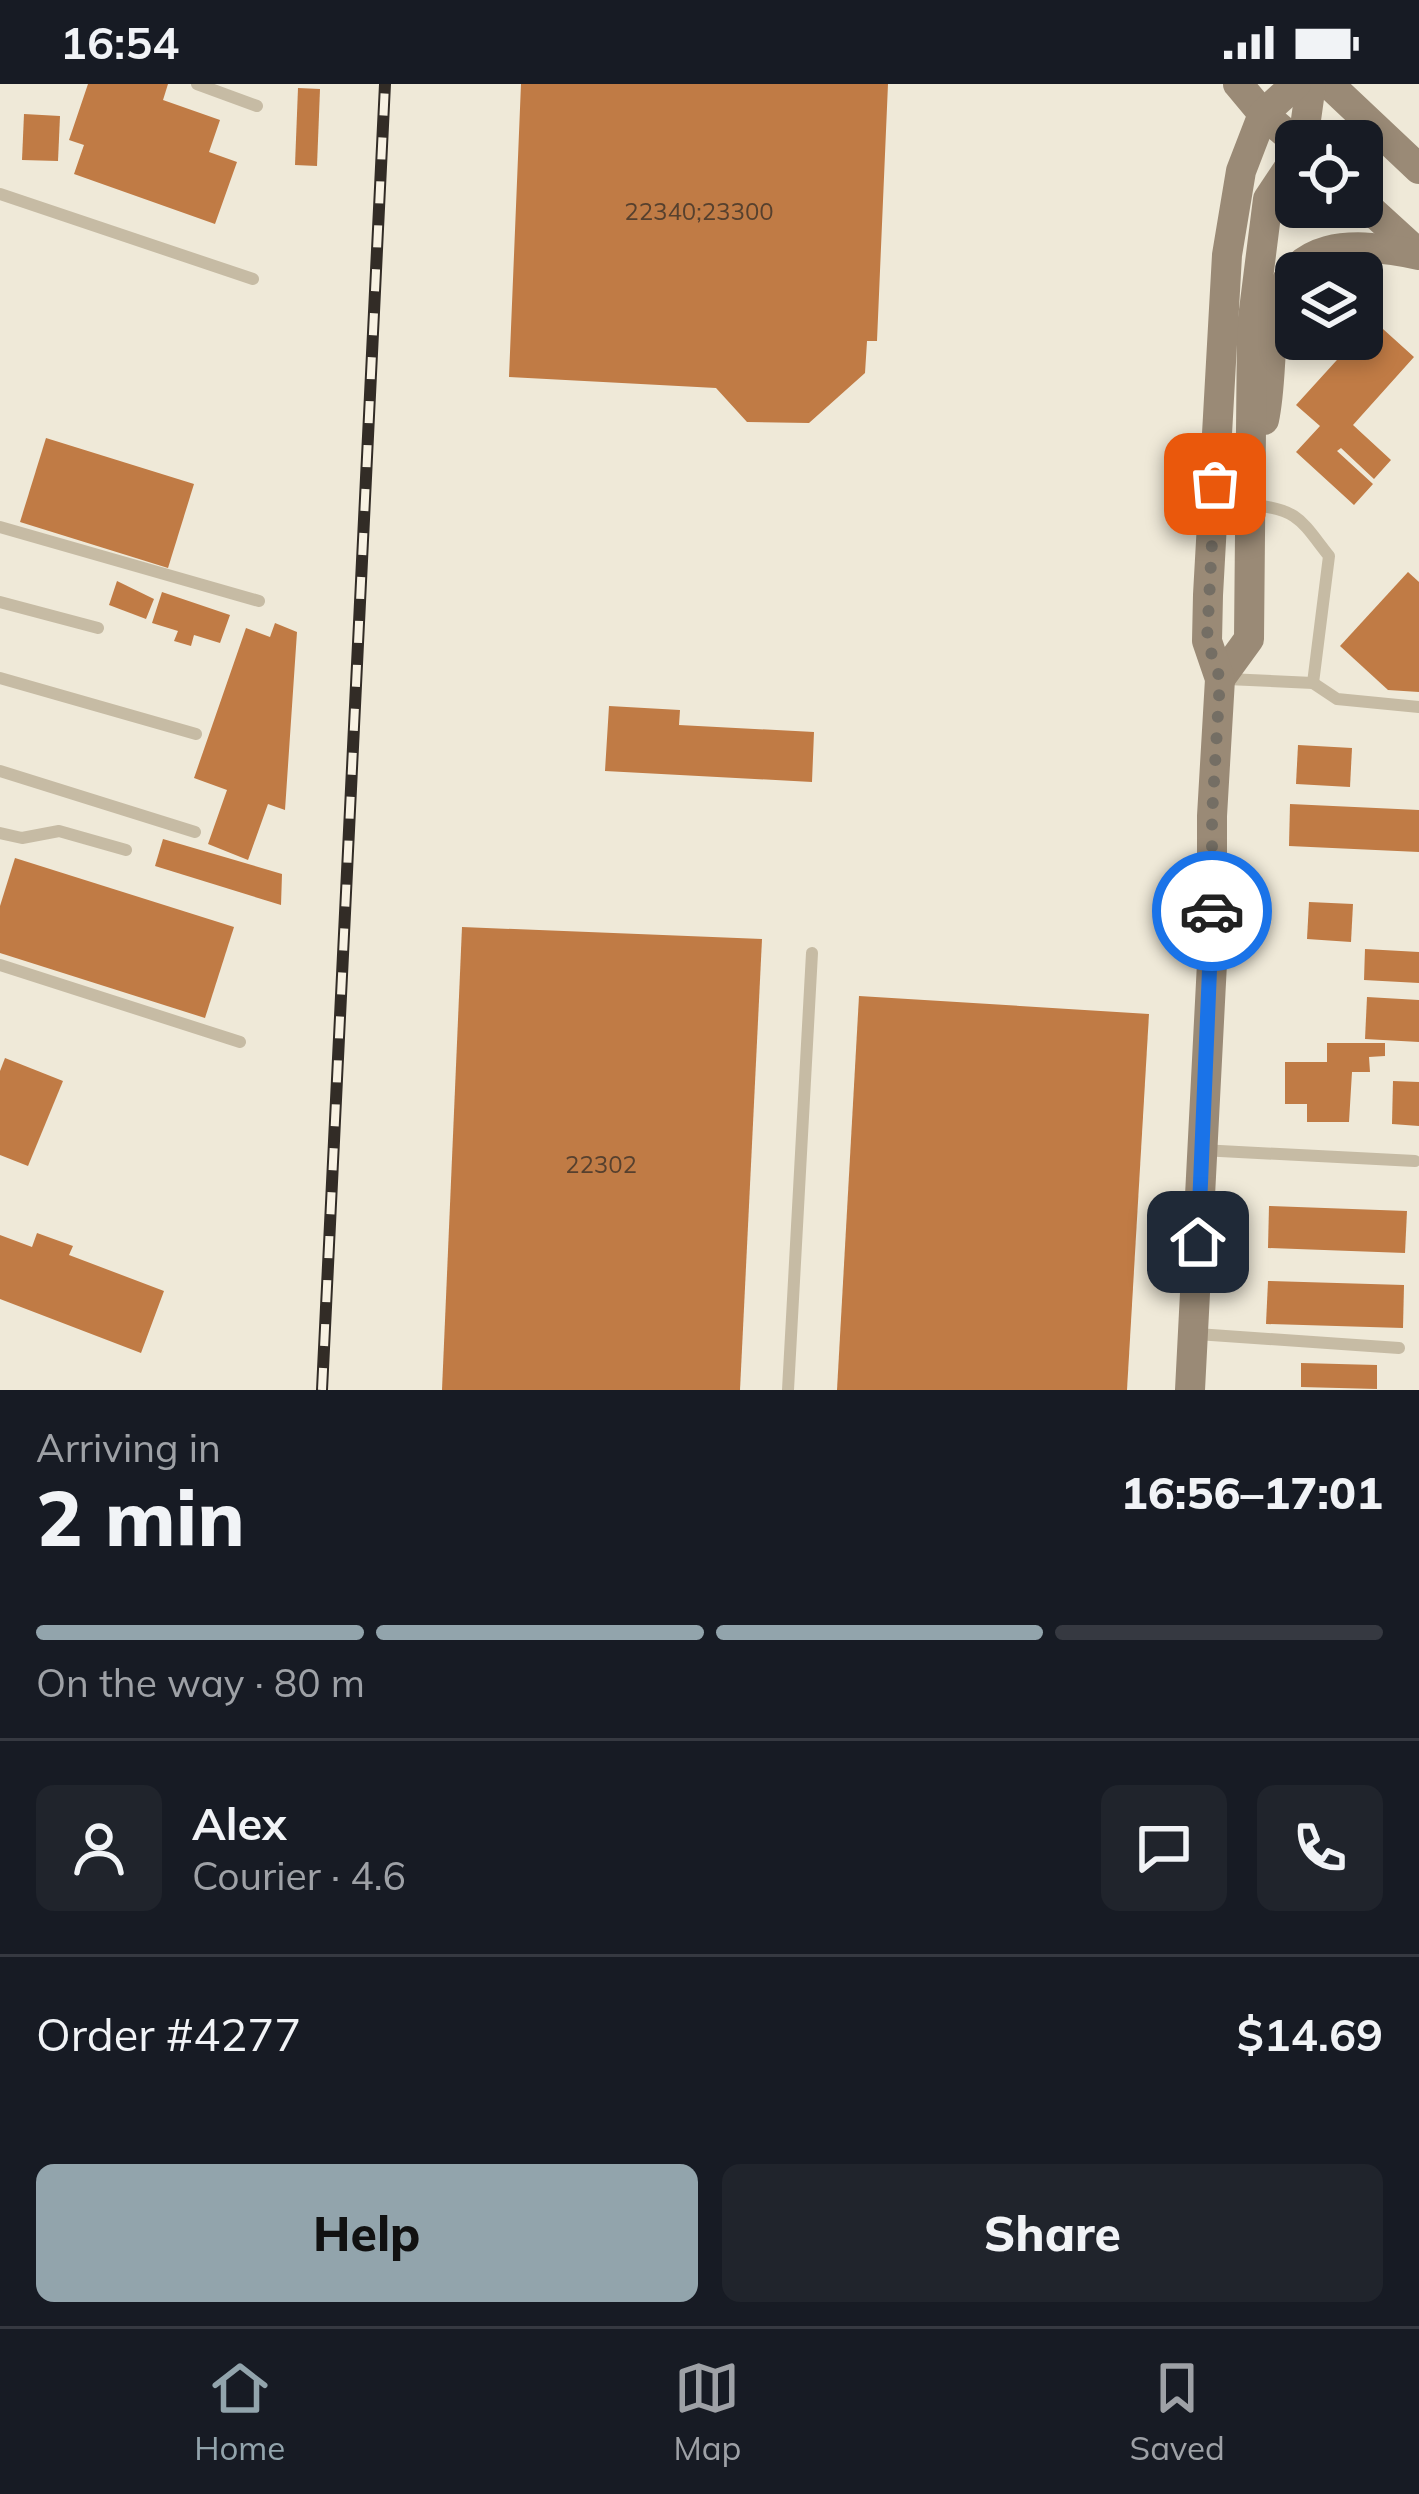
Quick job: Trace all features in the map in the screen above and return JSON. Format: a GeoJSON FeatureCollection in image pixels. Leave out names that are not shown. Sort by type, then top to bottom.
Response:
{"type":"FeatureCollection","features":[{"type":"Feature","properties":{"kind":"street"},"geometry":{"type":"LineString","coordinates":[[1238,84],[1275,123]]}},
{"type":"Feature","properties":{"kind":"street"},"geometry":{"type":"LineString","coordinates":[[1190,1390],[1212,963],[1212,816],[1220,679],[1207,640],[1227,255],[1241,171],[1263,114],[1296,84]]}},
{"type":"Feature","properties":{"kind":"street"},"geometry":{"type":"LineString","coordinates":[[1304,120],[1311,84]]}},
{"type":"Feature","properties":{"kind":"street"},"geometry":{"type":"LineString","coordinates":[[1329,84],[1419,169]]}},
{"type":"Feature","properties":{"kind":"street"},"geometry":{"type":"LineString","coordinates":[[1220,679],[1249,639],[1250,364],[1268,199],[1275,188]]}},
{"type":"Feature","properties":{"kind":"street"},"geometry":{"type":"LineString","coordinates":[[1383,222],[1419,255]]}},
{"type":"Feature","properties":{"kind":"street"},"geometry":{"type":"LineString","coordinates":[[1252,495],[1271,385],[1274,321],[1291,275],[1318,251],[1368,244],[1419,255]]}},
{"type":"Feature","properties":{"kind":"lane"},"geometry":{"type":"LineString","coordinates":[[196,84],[257,106]]}},
{"type":"Feature","properties":{"kind":"lane"},"geometry":{"type":"LineString","coordinates":[[0,194],[253,279]]}},
{"type":"Feature","properties":{"kind":"lane"},"geometry":{"type":"LineString","coordinates":[[1252,495],[1284,507],[1329,556],[1313,683]]}},
{"type":"Feature","properties":{"kind":"lane"},"geometry":{"type":"LineString","coordinates":[[0,526],[259,601]]}},
{"type":"Feature","properties":{"kind":"lane"},"geometry":{"type":"LineString","coordinates":[[0,602],[98,628]]}},
{"type":"Feature","properties":{"kind":"lane"},"geometry":{"type":"LineString","coordinates":[[0,678],[196,734]]}},
{"type":"Feature","properties":{"kind":"lane"},"geometry":{"type":"LineString","coordinates":[[1220,679],[1313,683],[1337,699],[1419,706]]}},
{"type":"Feature","properties":{"kind":"lane"},"geometry":{"type":"LineString","coordinates":[[0,771],[195,832]]}},
{"type":"Feature","properties":{"kind":"lane"},"geometry":{"type":"LineString","coordinates":[[0,833],[22,838],[59,831],[126,850]]}},
{"type":"Feature","properties":{"kind":"lane"},"geometry":{"type":"LineString","coordinates":[[788,1390],[812,953]]}},
{"type":"Feature","properties":{"kind":"lane"},"geometry":{"type":"LineString","coordinates":[[0,965],[240,1042]]}},
{"type":"Feature","properties":{"kind":"lane"},"geometry":{"type":"LineString","coordinates":[[1201,1150],[1415,1161]]}},
{"type":"Feature","properties":{"kind":"lane"},"geometry":{"type":"LineString","coordinates":[[1194,1334],[1399,1348]]}},
{"type":"Feature","properties":{"kind":"building"},"geometry":{"type":"Polygon","coordinates":[[[88,84],[168,84],[163,100],[220,120],[209,152],[237,162],[215,224],[74,174],[84,145],[69,140],[88,84]]]}},
{"type":"Feature","properties":{"kind":"building"},"geometry":{"type":"Polygon","coordinates":[[[521,84],[888,84],[877,341],[867,341],[865,373],[809,423],[747,422],[716,388],[509,377],[521,84]]]}},
{"type":"Feature","properties":{"kind":"building"},"geometry":{"type":"Polygon","coordinates":[[[298,88],[320,89],[317,166],[295,165],[298,88]]]}},
{"type":"Feature","properties":{"kind":"building"},"geometry":{"type":"Polygon","coordinates":[[[24,114],[60,116],[58,161],[22,160],[24,114]]]}},
{"type":"Feature","properties":{"kind":"building"},"geometry":{"type":"Polygon","coordinates":[[[1383,329],[1414,357],[1353,425],[1391,460],[1374,479],[1341,448],[1337,451],[1373,484],[1354,505],[1296,452],[1320,426],[1296,405],[1337,360],[1383,360],[1383,329]]]}},
{"type":"Feature","properties":{"kind":"building"},"geometry":{"type":"Polygon","coordinates":[[[46,438],[194,484],[168,568],[20,522],[46,438]]]}},
{"type":"Feature","properties":{"kind":"building"},"geometry":{"type":"Polygon","coordinates":[[[1408,572],[1419,582],[1419,692],[1388,690],[1340,646],[1408,572]]]}},
{"type":"Feature","properties":{"kind":"building"},"geometry":{"type":"Polygon","coordinates":[[[117,581],[154,599],[146,619],[109,605],[117,581]]]}},
{"type":"Feature","properties":{"kind":"building"},"geometry":{"type":"Polygon","coordinates":[[[162,592],[230,615],[220,643],[194,635],[191,646],[174,641],[178,631],[152,623],[162,592]]]}},
{"type":"Feature","properties":{"kind":"building"},"geometry":{"type":"Polygon","coordinates":[[[275,623],[297,632],[285,810],[268,804],[248,860],[208,844],[227,790],[194,778],[246,628],[270,637],[275,623]]]}},
{"type":"Feature","properties":{"kind":"building"},"geometry":{"type":"Polygon","coordinates":[[[609,706],[680,710],[679,725],[814,732],[812,782],[605,771],[609,706]]]}},
{"type":"Feature","properties":{"kind":"building"},"geometry":{"type":"Polygon","coordinates":[[[1298,745],[1352,748],[1350,787],[1296,784],[1298,745]]]}},
{"type":"Feature","properties":{"kind":"building"},"geometry":{"type":"Polygon","coordinates":[[[1290,804],[1419,810],[1419,852],[1289,846],[1290,804]]]}},
{"type":"Feature","properties":{"kind":"building"},"geometry":{"type":"Polygon","coordinates":[[[163,839],[282,874],[281,905],[155,866],[163,839]]]}},
{"type":"Feature","properties":{"kind":"building"},"geometry":{"type":"Polygon","coordinates":[[[15,858],[234,927],[205,1018],[0,953],[0,906],[15,858]]]}},
{"type":"Feature","properties":{"kind":"building"},"geometry":{"type":"Polygon","coordinates":[[[1309,902],[1353,904],[1351,942],[1307,939],[1309,902]]]}},
{"type":"Feature","properties":{"kind":"building"},"geometry":{"type":"Polygon","coordinates":[[[462,927],[762,939],[740,1390],[442,1390],[462,927]]]}},
{"type":"Feature","properties":{"kind":"building"},"geometry":{"type":"Polygon","coordinates":[[[1365,949],[1419,952],[1419,983],[1364,980],[1365,949]]]}},
{"type":"Feature","properties":{"kind":"building"},"geometry":{"type":"Polygon","coordinates":[[[859,996],[1149,1014],[1127,1390],[837,1390],[859,996]]]}},
{"type":"Feature","properties":{"kind":"building"},"geometry":{"type":"Polygon","coordinates":[[[1367,997],[1419,1000],[1419,1042],[1365,1039],[1367,997]]]}},
{"type":"Feature","properties":{"kind":"building"},"geometry":{"type":"Polygon","coordinates":[[[1327,1043],[1385,1043],[1385,1056],[1369,1057],[1370,1072],[1352,1072],[1349,1122],[1307,1122],[1307,1104],[1285,1104],[1285,1062],[1327,1062],[1327,1043]]]}},
{"type":"Feature","properties":{"kind":"building"},"geometry":{"type":"Polygon","coordinates":[[[5,1058],[63,1081],[28,1166],[0,1155],[0,1071],[5,1058]]]}},
{"type":"Feature","properties":{"kind":"building"},"geometry":{"type":"Polygon","coordinates":[[[1393,1081],[1419,1082],[1419,1126],[1392,1124],[1393,1081]]]}},
{"type":"Feature","properties":{"kind":"building"},"geometry":{"type":"Polygon","coordinates":[[[1269,1206],[1407,1211],[1405,1253],[1268,1248],[1269,1206]]]}},
{"type":"Feature","properties":{"kind":"building"},"geometry":{"type":"Polygon","coordinates":[[[37,1233],[73,1246],[69,1255],[164,1291],[141,1353],[0,1299],[0,1235],[32,1247],[37,1233]]]}},
{"type":"Feature","properties":{"kind":"building"},"geometry":{"type":"Polygon","coordinates":[[[1268,1281],[1404,1285],[1403,1328],[1266,1324],[1268,1281]]]}},
{"type":"Feature","properties":{"kind":"building"},"geometry":{"type":"Polygon","coordinates":[[[1301,1363],[1377,1365],[1377,1389],[1301,1387],[1301,1363]]]}},
{"type":"Feature","properties":{"kind":"railway"},"geometry":{"type":"LineString","coordinates":[[322,1390],[385,84]]}},
{"type":"Feature","properties":{"kind":"way so far"},"geometry":{"type":"LineString","coordinates":[[1212,911],[1220,679],[1207,640],[1215,484]]}},
{"type":"Feature","properties":{"kind":"route"},"geometry":{"type":"LineString","coordinates":[[1198,1242],[1212,911]]}}]}
